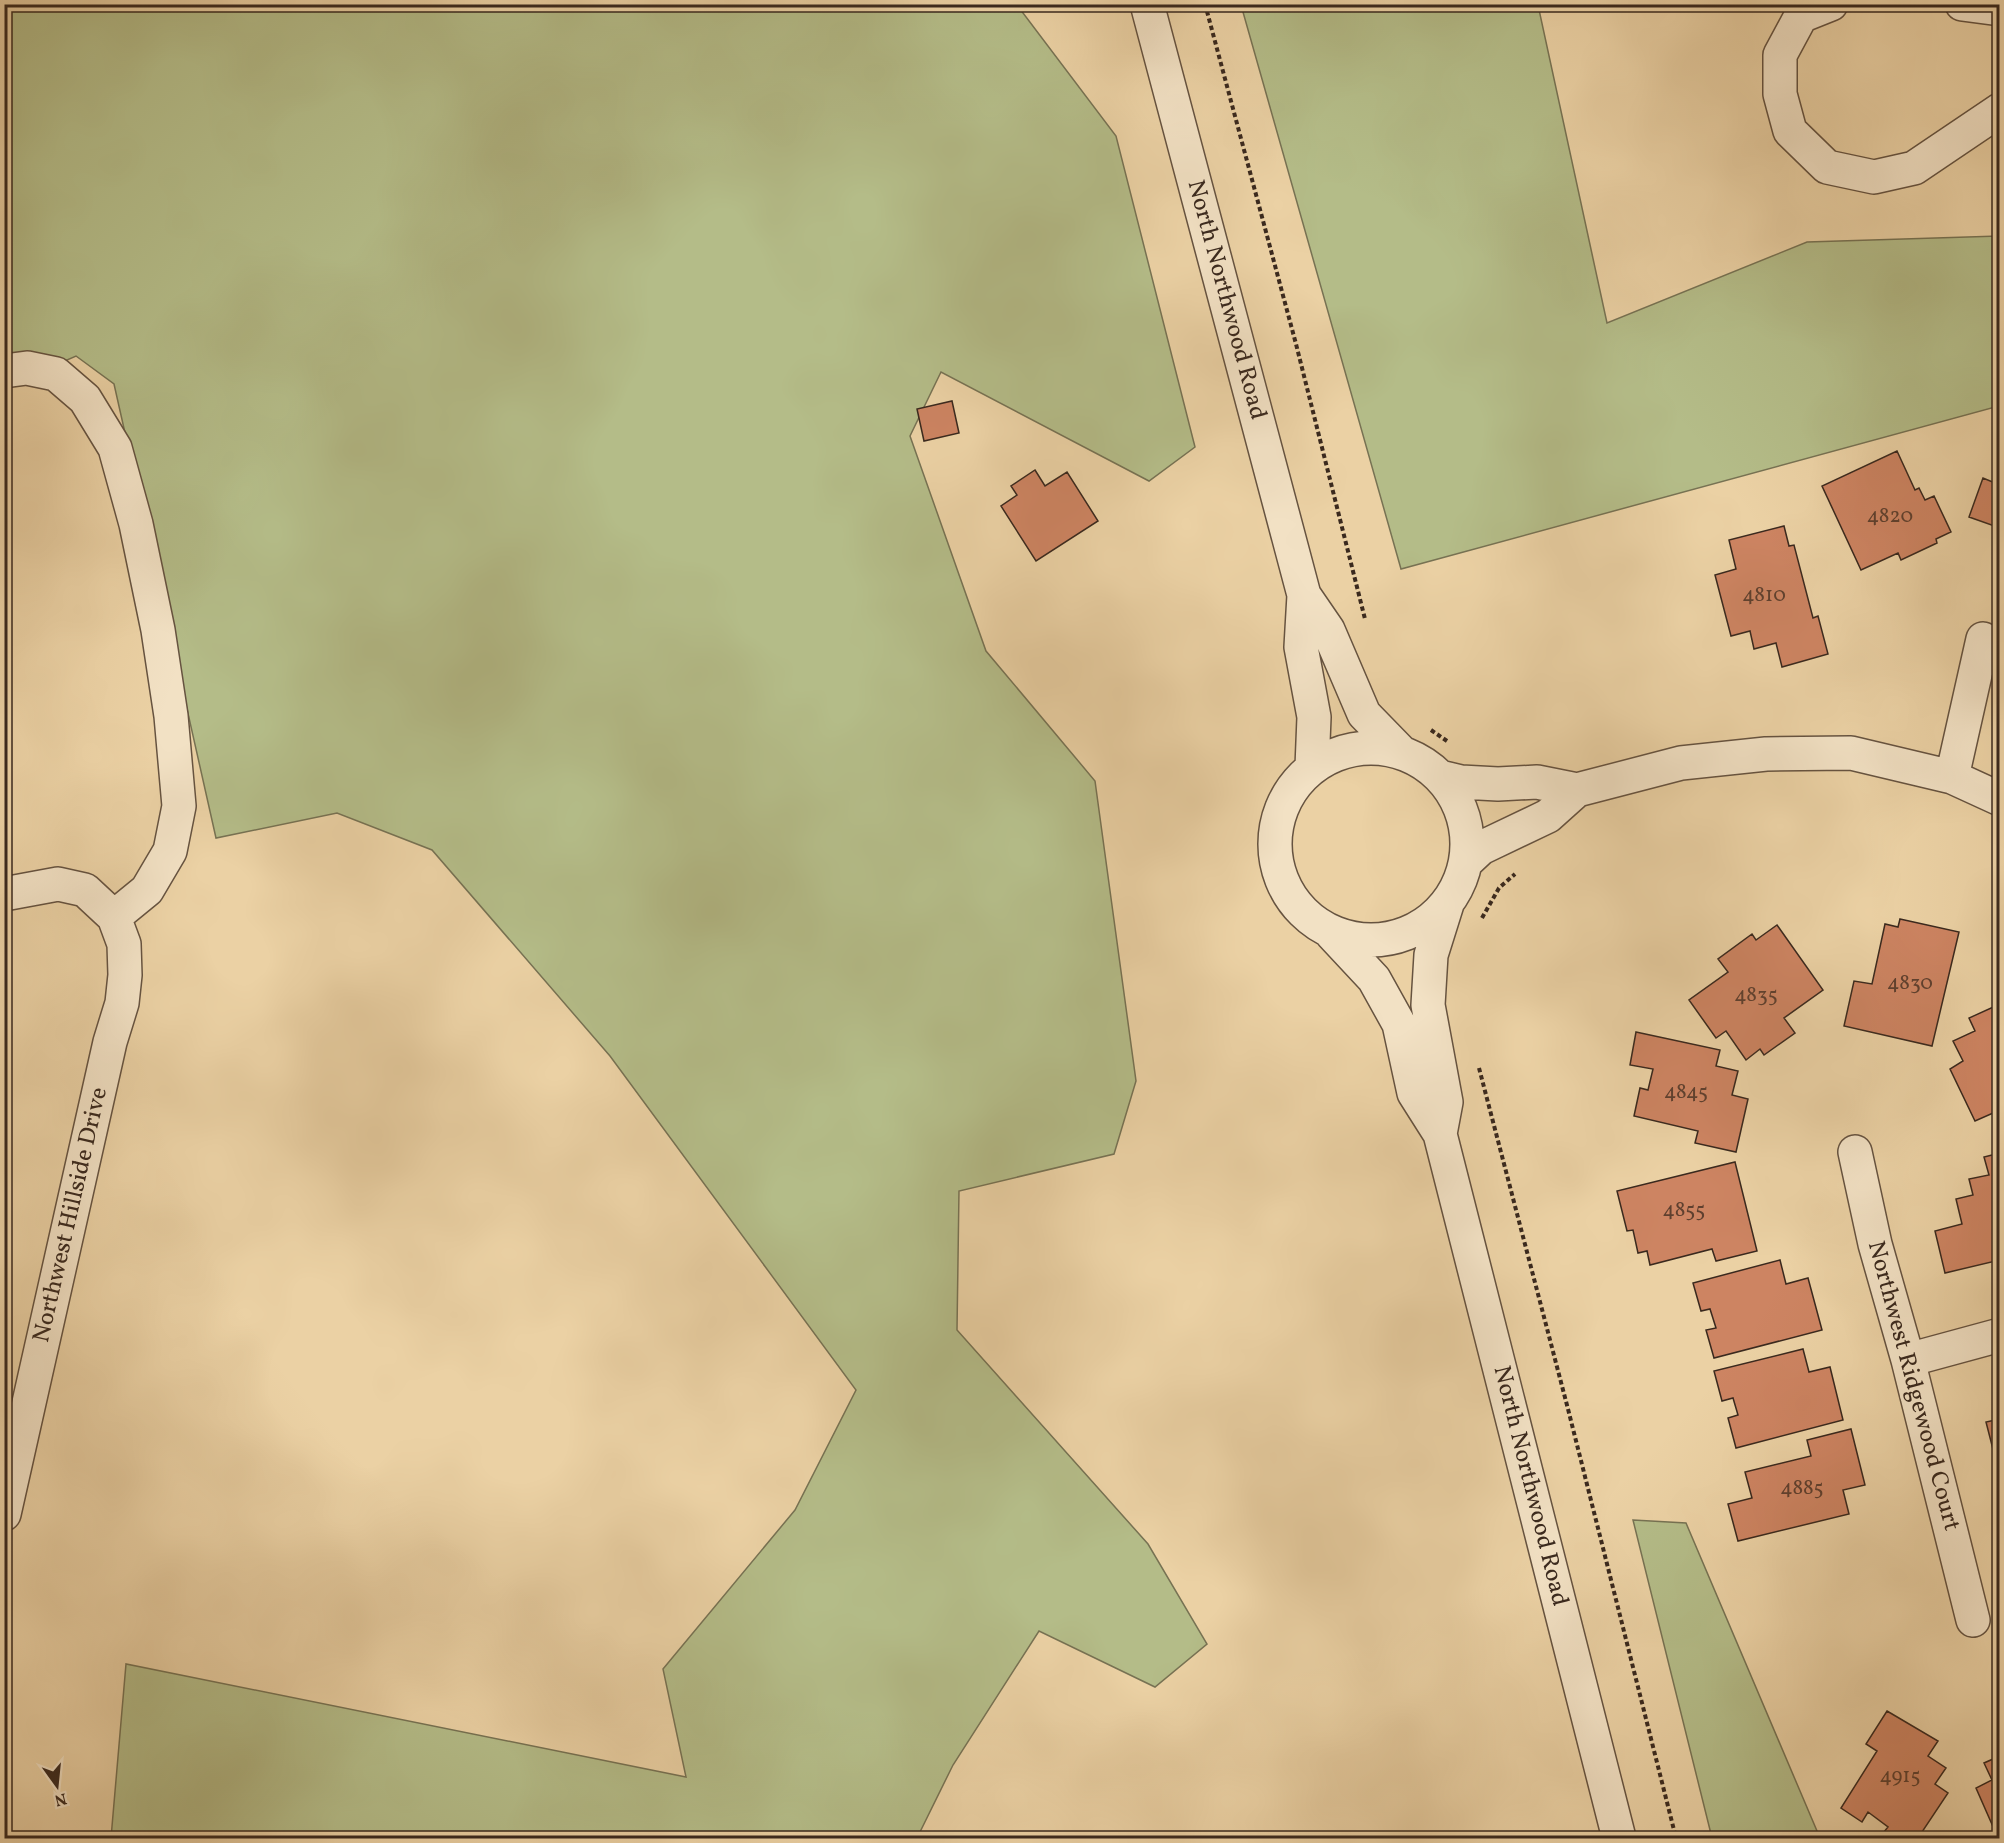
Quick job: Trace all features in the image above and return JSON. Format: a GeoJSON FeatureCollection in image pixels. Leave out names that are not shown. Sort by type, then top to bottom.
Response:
{"type":"FeatureCollection","features":[{"type":"Feature","properties":{"kind":"street","name":"North Northwood Road"},"geometry":{"type":"LineString","coordinates":[[1147,4],[1304,595],[1300,647],[1314,717],[1312,767]]}},
{"type":"Feature","properties":{"kind":"street"},"geometry":{"type":"LineString","coordinates":[[1831,4],[1801,16],[1780,55],[1780,94],[1790,131],[1827,167],[1874,177],[1914,168],[2000,110]]}},
{"type":"Feature","properties":{"kind":"street"},"geometry":{"type":"LineString","coordinates":[[1962,4],[2000,9]]}},
{"type":"Feature","properties":{"kind":"street"},"geometry":{"type":"LineString","coordinates":[[4,371],[27,368],[56,374],[85,399],[116,448],[136,524],[154,609],[171,716],[179,806],[170,851],[147,890],[114,917],[85,890],[58,884],[4,894]]}},
{"type":"Feature","properties":{"kind":"street","name":"North Northwood Road"},"geometry":{"type":"LineString","coordinates":[[1304,595],[1328,630],[1364,714],[1402,753]]}},
{"type":"Feature","properties":{"kind":"street"},"geometry":{"type":"LineString","coordinates":[[1952,777],[1983,639]]}},
{"type":"Feature","properties":{"kind":"street"},"geometry":{"type":"LineString","coordinates":[[1365,748],[1402,753],[1416,759],[1440,777],[1452,792],[1460,808],[1466,826],[1468,844],[1466,862],[1459,883],[1448,903],[1433,919],[1395,938],[1363,940],[1332,933],[1313,922],[1296,907],[1284,888],[1276,867],[1274,845],[1276,823],[1284,801],[1296,783],[1312,767],[1346,751],[1365,748]]}},
{"type":"Feature","properties":{"kind":"street"},"geometry":{"type":"LineString","coordinates":[[1440,777],[1461,782],[1498,784],[1537,782],[1576,790],[1681,763],[1766,754],[1851,753],[1952,777],[2000,799]]}},
{"type":"Feature","properties":{"kind":"street"},"geometry":{"type":"LineString","coordinates":[[1466,862],[1481,848],[1548,816],[1576,790]]}},
{"type":"Feature","properties":{"kind":"street","name":"North Northwood Road"},"geometry":{"type":"LineString","coordinates":[[1440,1134],[1446,1102],[1428,1005],[1431,955],[1448,903]]}},
{"type":"Feature","properties":{"kind":"street","name":"Northwest Hillside Drive"},"geometry":{"type":"LineString","coordinates":[[4,1514],[110,1042],[122,1003],[125,975],[124,944],[114,917]]}},
{"type":"Feature","properties":{"kind":"street","name":"North Northwood Road"},"geometry":{"type":"LineString","coordinates":[[1332,933],[1374,979],[1399,1024],[1414,1093],[1440,1134],[1619,1839]]}},
{"type":"Feature","properties":{"kind":"street","name":"Northwest Ridgewood Court"},"geometry":{"type":"LineString","coordinates":[[1855,1152],[1875,1244],[1908,1360],[1973,1620]]}},
{"type":"Feature","properties":{"kind":"street"},"geometry":{"type":"LineString","coordinates":[[1908,1360],[2000,1335]]}},
{"type":"Feature","properties":{"kind":"green space"},"geometry":{"type":"Polygon","coordinates":[[[5,5],[1017,5],[1116,136],[1195,447],[1149,481],[941,372],[910,436],[986,651],[1095,781],[1136,1081],[1114,1154],[959,1191],[957,1330],[1148,1544],[1207,1644],[1155,1687],[1039,1631],[953,1765],[917,1838],[111,1838],[126,1664],[686,1777],[663,1669],[795,1510],[856,1390],[610,1056],[432,850],[337,813],[216,838],[114,384],[76,356],[5,387],[5,5]]]}},
{"type":"Feature","properties":{"kind":"green space"},"geometry":{"type":"Polygon","coordinates":[[[1241,5],[1538,5],[1607,323],[1807,242],[1999,236],[1999,406],[1401,569],[1241,5]]]}},
{"type":"Feature","properties":{"kind":"green space"},"geometry":{"type":"Polygon","coordinates":[[[1633,1520],[1686,1523],[1820,1838],[1712,1838],[1633,1520]]]}},
{"type":"Feature","properties":{"kind":"building"},"geometry":{"type":"Polygon","coordinates":[[[952,401],[959,433],[924,441],[917,409],[952,401]]]}},
{"type":"Feature","properties":{"kind":"building"},"geometry":{"type":"Polygon","coordinates":[[[1897,451],[1915,490],[1919,488],[1925,500],[1934,496],[1951,532],[1936,539],[1937,543],[1901,560],[1898,553],[1861,570],[1822,486],[1897,451]]]}},
{"type":"Feature","properties":{"kind":"building"},"geometry":{"type":"Polygon","coordinates":[[[1035,470],[1045,486],[1067,472],[1098,521],[1036,561],[1001,506],[1017,495],[1011,486],[1035,470]]]}},
{"type":"Feature","properties":{"kind":"building"},"geometry":{"type":"Polygon","coordinates":[[[2000,472],[2000,528],[1969,517],[1983,478],[1995,483],[2000,472]]]}},
{"type":"Feature","properties":{"kind":"building"},"geometry":{"type":"Polygon","coordinates":[[[1784,526],[1789,546],[1794,545],[1813,618],[1818,616],[1828,654],[1782,667],[1776,643],[1754,649],[1750,631],[1731,636],[1715,575],[1736,569],[1729,540],[1784,526]]]}},
{"type":"Feature","properties":{"kind":"building"},"geometry":{"type":"Polygon","coordinates":[[[1900,919],[1959,932],[1932,1046],[1844,1026],[1854,981],[1872,984],[1885,924],[1898,927],[1900,919]]]}},
{"type":"Feature","properties":{"kind":"building"},"geometry":{"type":"Polygon","coordinates":[[[1777,925],[1823,990],[1784,1018],[1795,1033],[1764,1055],[1760,1049],[1746,1060],[1726,1031],[1716,1038],[1689,1000],[1728,972],[1718,959],[1752,934],[1756,940],[1777,925]]]}},
{"type":"Feature","properties":{"kind":"building"},"geometry":{"type":"Polygon","coordinates":[[[2000,1004],[2000,1110],[1975,1121],[1950,1069],[1963,1061],[1953,1041],[1975,1031],[1969,1018],[2000,1004]]]}},
{"type":"Feature","properties":{"kind":"building"},"geometry":{"type":"Polygon","coordinates":[[[1636,1032],[1720,1050],[1716,1066],[1738,1071],[1732,1095],[1748,1099],[1736,1152],[1695,1143],[1698,1131],[1634,1116],[1640,1088],[1648,1090],[1653,1069],[1630,1065],[1636,1032]]]}},
{"type":"Feature","properties":{"kind":"building"},"geometry":{"type":"Polygon","coordinates":[[[2000,1153],[2000,1260],[1945,1273],[1935,1231],[1962,1224],[1956,1199],[1973,1195],[1969,1179],[1989,1175],[1984,1157],[2000,1153]]]}},
{"type":"Feature","properties":{"kind":"building"},"geometry":{"type":"Polygon","coordinates":[[[1735,1162],[1757,1251],[1716,1261],[1712,1249],[1650,1265],[1647,1251],[1638,1253],[1633,1230],[1627,1231],[1617,1191],[1735,1162]]]}},
{"type":"Feature","properties":{"kind":"building"},"geometry":{"type":"Polygon","coordinates":[[[1780,1260],[1786,1284],[1808,1278],[1822,1330],[1714,1358],[1706,1330],[1716,1328],[1710,1309],[1701,1311],[1693,1283],[1780,1260]]]}},
{"type":"Feature","properties":{"kind":"building"},"geometry":{"type":"Polygon","coordinates":[[[1803,1349],[1809,1372],[1830,1367],[1843,1420],[1736,1448],[1728,1418],[1738,1415],[1733,1398],[1722,1401],[1714,1371],[1803,1349]]]}},
{"type":"Feature","properties":{"kind":"building"},"geometry":{"type":"Polygon","coordinates":[[[2000,1419],[2000,1460],[1996,1461],[1986,1422],[2000,1419]]]}},
{"type":"Feature","properties":{"kind":"building"},"geometry":{"type":"Polygon","coordinates":[[[1851,1429],[1865,1485],[1843,1490],[1849,1514],[1738,1541],[1728,1504],[1752,1498],[1745,1472],[1811,1456],[1807,1440],[1851,1429]]]}},
{"type":"Feature","properties":{"kind":"building"},"geometry":{"type":"Polygon","coordinates":[[[1887,1711],[1938,1741],[1928,1756],[1946,1768],[1935,1784],[1948,1793],[1918,1838],[1879,1838],[1888,1827],[1868,1812],[1862,1822],[1841,1808],[1877,1751],[1866,1744],[1887,1711]]]}},
{"type":"Feature","properties":{"kind":"building"},"geometry":{"type":"Polygon","coordinates":[[[2000,1756],[2000,1838],[1998,1838],[1976,1788],[1992,1780],[1984,1763],[2000,1756]]]}}]}
